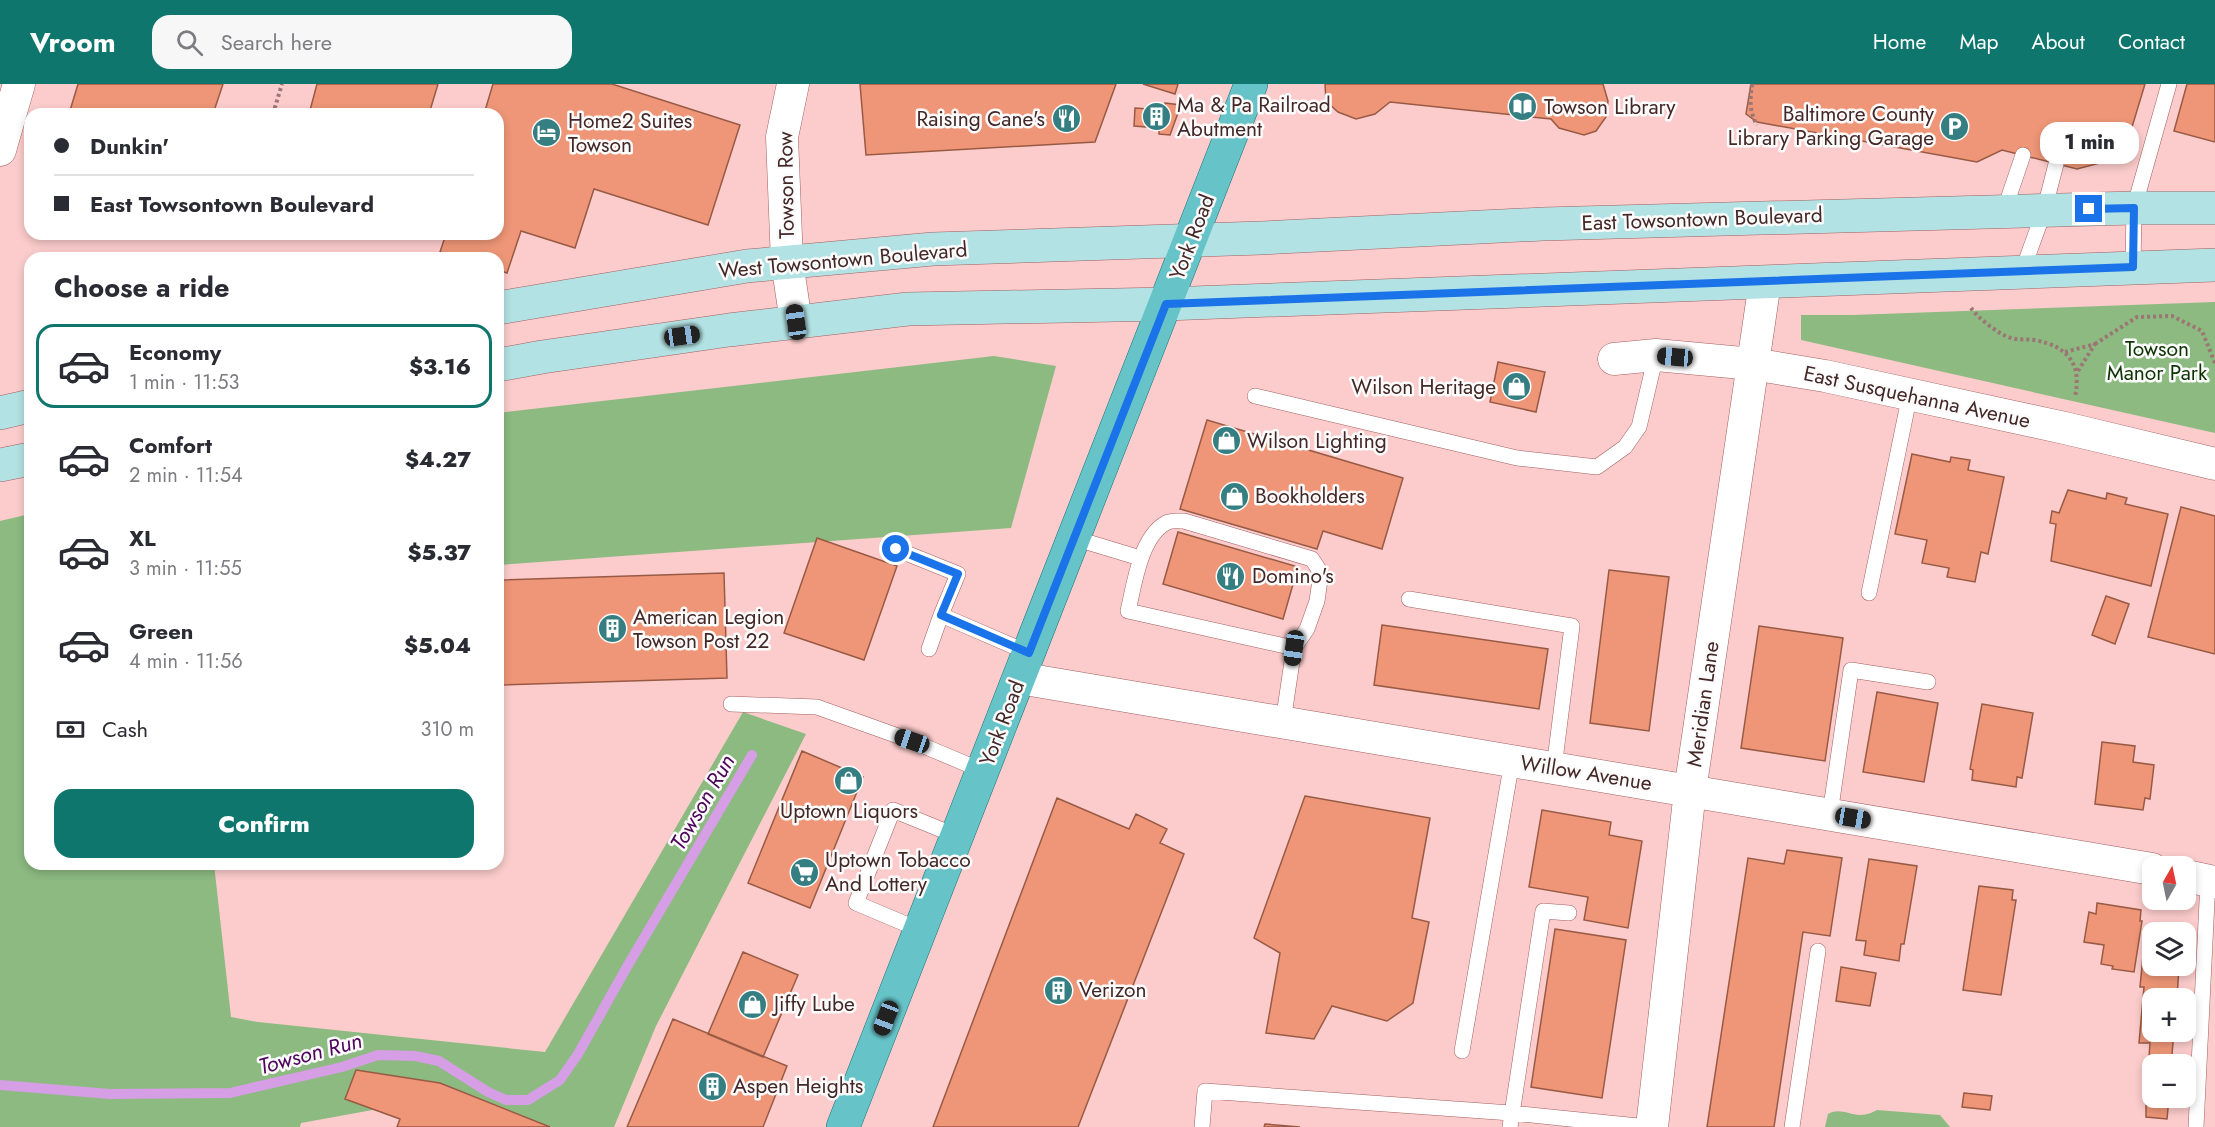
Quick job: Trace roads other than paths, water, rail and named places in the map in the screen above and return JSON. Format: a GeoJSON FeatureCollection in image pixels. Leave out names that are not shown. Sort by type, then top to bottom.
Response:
{"type":"FeatureCollection","features":[{"type":"Feature","properties":{"kind":"main road","name":"York Road"},"geometry":{"type":"LineString","coordinates":[[843,1127],[1251,84]]}},
{"type":"Feature","properties":{"kind":"main road","name":"East Towsontown Boulevard"},"geometry":{"type":"LineString","coordinates":[[1190,241],[1554,224],[2134,208],[2215,208]]}},
{"type":"Feature","properties":{"kind":"main road","name":"West Towsontown Boulevard"},"geometry":{"type":"LineString","coordinates":[[504,307],[747,266],[787,262],[933,249],[1190,241]]}},
{"type":"Feature","properties":{"kind":"main road"},"geometry":{"type":"LineString","coordinates":[[504,364],[796,322],[908,309],[1166,304],[2133,267],[2215,266]]}},
{"type":"Feature","properties":{"kind":"main road"},"geometry":{"type":"LineString","coordinates":[[0,413],[24,407]]}},
{"type":"Feature","properties":{"kind":"street"},"geometry":{"type":"LineString","coordinates":[[0,150],[19,84]]}},
{"type":"Feature","properties":{"kind":"street","name":"Towson Row"},"geometry":{"type":"LineString","coordinates":[[785,86],[782,137],[787,262],[796,322]]}},
{"type":"Feature","properties":{"kind":"street","name":"Meridian Lane"},"geometry":{"type":"LineString","coordinates":[[1650,1127],[1690,790],[1765,282]]}},
{"type":"Feature","properties":{"kind":"street","name":"East Susquehanna Avenue"},"geometry":{"type":"LineString","coordinates":[[1614,359],[1656,355],[1753,364],[1825,376],[2069,429],[2215,464]]}},
{"type":"Feature","properties":{"kind":"street","name":"Willow Avenue"},"geometry":{"type":"LineString","coordinates":[[1024,666],[1283,722],[2142,867]]}},
{"type":"Feature","properties":{"kind":"lane"},"geometry":{"type":"LineString","coordinates":[[2133,267],[2134,208],[2169,84]]}},
{"type":"Feature","properties":{"kind":"lane"},"geometry":{"type":"LineString","coordinates":[[2004,212],[2023,155]]}},
{"type":"Feature","properties":{"kind":"lane"},"geometry":{"type":"LineString","coordinates":[[2022,272],[2044,211],[2056,164]]}},
{"type":"Feature","properties":{"kind":"lane"},"geometry":{"type":"LineString","coordinates":[[1255,396],[1517,458],[1597,467],[1625,447],[1639,428],[1656,355]]}},
{"type":"Feature","properties":{"kind":"lane"},"geometry":{"type":"LineString","coordinates":[[1869,593],[1910,394]]}},
{"type":"Feature","properties":{"kind":"lane"},"geometry":{"type":"LineString","coordinates":[[1283,722],[1294,648],[1306,629],[1317,601],[1321,573],[1312,559],[1184,521],[1167,522],[1154,534],[1140,558],[1128,611],[1294,648]]}},
{"type":"Feature","properties":{"kind":"lane"},"geometry":{"type":"LineString","coordinates":[[1074,538],[1140,558]]}},
{"type":"Feature","properties":{"kind":"lane"},"geometry":{"type":"LineString","coordinates":[[896,549],[958,574],[929,649]]}},
{"type":"Feature","properties":{"kind":"lane"},"geometry":{"type":"LineString","coordinates":[[1409,599],[1572,626],[1554,768]]}},
{"type":"Feature","properties":{"kind":"lane"},"geometry":{"type":"LineString","coordinates":[[941,615],[1024,666]]}},
{"type":"Feature","properties":{"kind":"lane"},"geometry":{"type":"LineString","coordinates":[[1830,814],[1851,670],[1928,682]]}},
{"type":"Feature","properties":{"kind":"lane"},"geometry":{"type":"LineString","coordinates":[[731,704],[817,707],[912,741],[983,771]]}},
{"type":"Feature","properties":{"kind":"lane"},"geometry":{"type":"LineString","coordinates":[[1461,1051],[1512,761]]}},
{"type":"Feature","properties":{"kind":"lane"},"geometry":{"type":"LineString","coordinates":[[920,930],[856,903],[893,810],[957,836]]}},
{"type":"Feature","properties":{"kind":"lane"},"geometry":{"type":"LineString","coordinates":[[2196,1127],[2203,879]]}},
{"type":"Feature","properties":{"kind":"lane"},"geometry":{"type":"LineString","coordinates":[[1510,1120],[1543,911],[1569,913]]}},
{"type":"Feature","properties":{"kind":"lane"},"geometry":{"type":"LineString","coordinates":[[1792,1127],[1818,951]]}},
{"type":"Feature","properties":{"kind":"lane"},"geometry":{"type":"LineString","coordinates":[[1202,1127],[1205,1090],[1510,1120],[1650,1127]]}},
{"type":"Feature","properties":{"kind":"waterway","name":"Towson Run"},"geometry":{"type":"LineString","coordinates":[[0,1085],[110,1094],[230,1093],[342,1067],[378,1055],[415,1056],[439,1061],[488,1092],[506,1100],[528,1100],[560,1080],[578,1054],[752,755]]}},
{"type":"Feature","properties":{"kind":"place","name":"Towson Library"},"geometry":{"type":"Point","coordinates":[1523,107]}},
{"type":"Feature","properties":{"kind":"place","name":"Ma & Pa Railroad Abutment"},"geometry":{"type":"Point","coordinates":[1156,117]}},
{"type":"Feature","properties":{"kind":"place","name":"Raising Cane's"},"geometry":{"type":"Point","coordinates":[1066,119]}},
{"type":"Feature","properties":{"kind":"place","name":"Baltimore County Library Parking Garage"},"geometry":{"type":"Point","coordinates":[1955,126]}},
{"type":"Feature","properties":{"kind":"place","name":"Home2 Suites Towson"},"geometry":{"type":"Point","coordinates":[547,133]}},
{"type":"Feature","properties":{"kind":"place","name":"Wilson Heritage"},"geometry":{"type":"Point","coordinates":[1517,387]}},
{"type":"Feature","properties":{"kind":"place","name":"Wilson Lighting"},"geometry":{"type":"Point","coordinates":[1226,441]}},
{"type":"Feature","properties":{"kind":"place","name":"Bookholders"},"geometry":{"type":"Point","coordinates":[1234,496]}},
{"type":"Feature","properties":{"kind":"place","name":"Domino's"},"geometry":{"type":"Point","coordinates":[1231,576]}},
{"type":"Feature","properties":{"kind":"place","name":"American Legion Towson Post 22"},"geometry":{"type":"Point","coordinates":[612,629]}},
{"type":"Feature","properties":{"kind":"place","name":"Uptown Liquors"},"geometry":{"type":"Point","coordinates":[849,780]}},
{"type":"Feature","properties":{"kind":"place","name":"Uptown Tobacco And Lottery"},"geometry":{"type":"Point","coordinates":[804,872]}},
{"type":"Feature","properties":{"kind":"place","name":"Verizon"},"geometry":{"type":"Point","coordinates":[1058,990]}},
{"type":"Feature","properties":{"kind":"place","name":"Jiffy Lube"},"geometry":{"type":"Point","coordinates":[753,1004]}},
{"type":"Feature","properties":{"kind":"place","name":"Aspen Heights"},"geometry":{"type":"Point","coordinates":[712,1086]}},
{"type":"Feature","properties":{"kind":"park label","name":"Towson Manor Park"},"geometry":{"type":"Point","coordinates":[2157,361]}}]}
